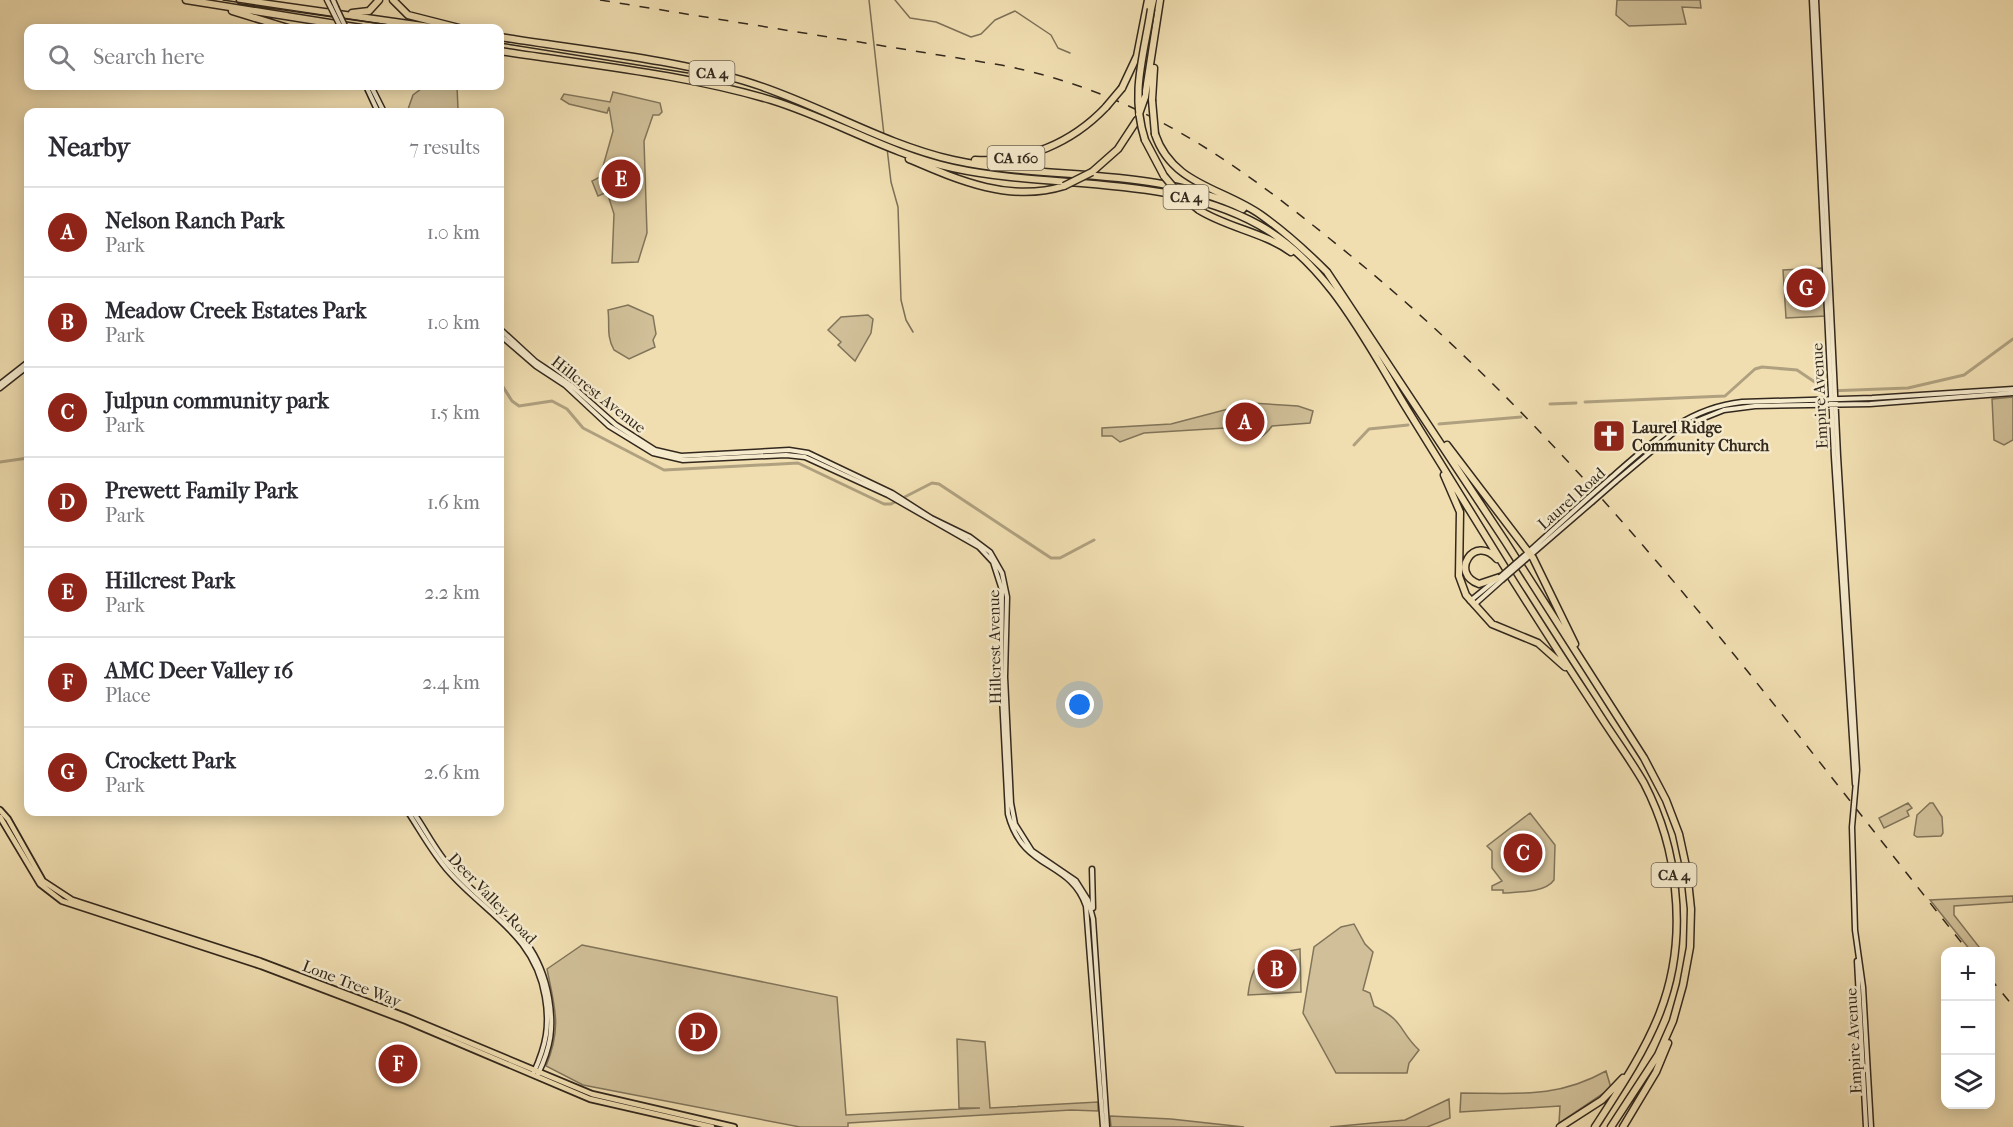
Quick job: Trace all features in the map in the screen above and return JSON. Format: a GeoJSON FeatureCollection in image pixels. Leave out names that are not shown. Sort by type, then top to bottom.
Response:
{"type":"FeatureCollection","features":[{"type":"Feature","properties":{"kind":"highway"},"geometry":{"type":"LineString","coordinates":[[186,0],[336,24]]}},
{"type":"Feature","properties":{"kind":"highway"},"geometry":{"type":"LineString","coordinates":[[240,0],[409,24]]}},
{"type":"Feature","properties":{"kind":"highway"},"geometry":{"type":"LineString","coordinates":[[309,10],[360,14],[371,10],[379,0]]}},
{"type":"Feature","properties":{"kind":"highway"},"geometry":{"type":"LineString","coordinates":[[393,0],[408,15],[443,24]]}},
{"type":"Feature","properties":{"kind":"highway","name":"CA 160"},"geometry":{"type":"LineString","coordinates":[[913,149],[976,160],[1016,158],[1045,149],[1067,138],[1106,107],[1122,88],[1137,56],[1148,0]]}},
{"type":"Feature","properties":{"kind":"highway"},"geometry":{"type":"LineString","coordinates":[[1153,0],[1137,83],[1139,115],[1145,140],[1164,176],[1180,195],[1199,210],[1274,242],[1318,273]]}},
{"type":"Feature","properties":{"kind":"highway","name":"CA 160"},"geometry":{"type":"LineString","coordinates":[[879,143],[912,161],[995,190],[1026,193],[1064,186],[1092,172],[1118,149],[1148,98],[1160,0]]}},
{"type":"Feature","properties":{"kind":"highway"},"geometry":{"type":"LineString","coordinates":[[221,6],[276,24]]}},
{"type":"Feature","properties":{"kind":"highway","name":"CA 4"},"geometry":{"type":"LineString","coordinates":[[504,38],[697,69],[739,79],[780,93],[913,149],[957,161],[1188,189],[1228,202],[1272,225],[1301,246],[1327,272],[1444,444],[1656,780],[1679,834],[1688,880],[1691,919],[1689,956],[1681,996],[1669,1031],[1654,1063],[1611,1127]]}},
{"type":"Feature","properties":{"kind":"highway","name":"CA 4"},"geometry":{"type":"LineString","coordinates":[[504,52],[739,91],[794,108],[908,155],[956,169],[1164,193],[1209,203],[1263,226],[1295,250],[1318,273],[1345,309],[1644,785],[1666,839],[1673,872],[1677,918],[1673,967],[1664,1005],[1641,1056],[1595,1127]]}},
{"type":"Feature","properties":{"kind":"highway"},"geometry":{"type":"LineString","coordinates":[[1148,98],[1155,134],[1166,156],[1182,174],[1248,207],[1272,225]]}},
{"type":"Feature","properties":{"kind":"highway"},"geometry":{"type":"LineString","coordinates":[[1444,444],[1521,541],[1527,555],[1546,580],[1588,670]]}},
{"type":"Feature","properties":{"kind":"highway"},"geometry":{"type":"LineString","coordinates":[[1429,445],[1460,512],[1459,576],[1472,603],[1496,627],[1546,648],[1559,659],[1581,687]]}},
{"type":"Feature","properties":{"kind":"highway"},"geometry":{"type":"LineString","coordinates":[[1501,578],[1487,583],[1475,583],[1467,576],[1466,562],[1473,553],[1487,551],[1511,576]]}},
{"type":"Feature","properties":{"kind":"highway"},"geometry":{"type":"LineString","coordinates":[[1623,1127],[1659,1066],[1675,1022],[1681,996]]}},
{"type":"Feature","properties":{"kind":"highway"},"geometry":{"type":"LineString","coordinates":[[1560,1127],[1602,1100],[1641,1056]]}},
{"type":"Feature","properties":{"kind":"main road"},"geometry":{"type":"LineString","coordinates":[[327,0],[343,24]]}},
{"type":"Feature","properties":{"kind":"main road"},"geometry":{"type":"LineString","coordinates":[[333,0],[339,24]]}},
{"type":"Feature","properties":{"kind":"main road","name":"Empire Avenue"},"geometry":{"type":"LineString","coordinates":[[1814,0],[1833,392],[1833,441],[1840,477],[1857,790],[1852,827],[1866,1127]]}},
{"type":"Feature","properties":{"kind":"main road"},"geometry":{"type":"LineString","coordinates":[[368,90],[376,108]]}},
{"type":"Feature","properties":{"kind":"main road"},"geometry":{"type":"LineString","coordinates":[[373,90],[382,108]]}},
{"type":"Feature","properties":{"kind":"main road","name":"Hillcrest Avenue"},"geometry":{"type":"LineString","coordinates":[[504,333],[572,386],[615,425],[655,450],[681,456],[800,451],[816,456],[898,496],[902,501],[979,547],[993,562],[1003,597],[1001,677],[1008,814],[1013,830],[1023,847],[1039,861],[1065,876],[1081,894],[1086,906],[1105,1127]]}},
{"type":"Feature","properties":{"kind":"main road"},"geometry":{"type":"LineString","coordinates":[[504,339],[518,345]]}},
{"type":"Feature","properties":{"kind":"main road","name":"Hillcrest Avenue"},"geometry":{"type":"LineString","coordinates":[[504,339],[536,366],[565,385],[609,426],[653,453],[683,460],[798,456],[822,463],[902,501],[981,544],[1000,567],[1007,597],[1005,676],[1011,803],[1015,824],[1032,851],[1067,872],[1076,881],[1088,900],[1092,912],[1105,1127]]}},
{"type":"Feature","properties":{"kind":"main road"},"geometry":{"type":"LineString","coordinates":[[0,386],[24,367]]}},
{"type":"Feature","properties":{"kind":"main road","name":"Laurel Road"},"geometry":{"type":"LineString","coordinates":[[1472,603],[1614,479],[1672,433],[1689,423],[1724,410],[1769,403],[2013,391]]}},
{"type":"Feature","properties":{"kind":"main road","name":"Laurel Road"},"geometry":{"type":"LineString","coordinates":[[1769,403],[1833,406],[2013,391]]}},
{"type":"Feature","properties":{"kind":"main road","name":"Empire Avenue"},"geometry":{"type":"LineString","coordinates":[[1833,406],[1856,770]]}},
{"type":"Feature","properties":{"kind":"main road","name":"Laurel Road"},"geometry":{"type":"LineString","coordinates":[[1527,555],[1550,532],[1590,500]]}},
{"type":"Feature","properties":{"kind":"main road"},"geometry":{"type":"LineString","coordinates":[[1521,541],[1533,545],[1550,532]]}},
{"type":"Feature","properties":{"kind":"main road","name":"Lone Tree Way"},"geometry":{"type":"LineString","coordinates":[[0,810],[8,819],[43,881],[72,900],[260,961],[380,1006],[590,1099],[712,1127]]}},
{"type":"Feature","properties":{"kind":"main road","name":"Deer Valley Road"},"geometry":{"type":"LineString","coordinates":[[411,816],[449,872],[524,944],[536,963],[542,979],[549,1028],[535,1074]]}},
{"type":"Feature","properties":{"kind":"main road","name":"Deer Valley Road"},"geometry":{"type":"LineString","coordinates":[[416,816],[449,867],[523,937],[541,963],[553,1031],[550,1047],[535,1074]]}},
{"type":"Feature","properties":{"kind":"main road","name":"Lone Tree Way"},"geometry":{"type":"LineString","coordinates":[[0,817],[40,884],[52,895],[74,906],[261,966],[406,1021],[535,1074],[592,1094],[734,1127]]}},
{"type":"Feature","properties":{"kind":"main road"},"geometry":{"type":"LineString","coordinates":[[1092,869],[1092,912]]}},
{"type":"Feature","properties":{"kind":"main road"},"geometry":{"type":"LineString","coordinates":[[127,923],[130,921],[148,925]]}},
{"type":"Feature","properties":{"kind":"main road","name":"Empire Avenue"},"geometry":{"type":"LineString","coordinates":[[1858,954],[1864,1005],[1871,1127]]}},
{"type":"Feature","properties":{"kind":"main road"},"geometry":{"type":"LineString","coordinates":[[1858,987],[1864,1005]]}},
{"type":"Feature","properties":{"kind":"shaded area"},"geometry":{"type":"Polygon","coordinates":[[[1617,0],[1700,0],[1701,8],[1682,7],[1686,24],[1629,26],[1616,15],[1617,0]]]}},
{"type":"Feature","properties":{"kind":"shaded area"},"geometry":{"type":"Polygon","coordinates":[[[420,90],[457,90],[458,108],[408,108],[413,95],[420,90]]]}},
{"type":"Feature","properties":{"kind":"shaded area"},"geometry":{"type":"Polygon","coordinates":[[[613,92],[660,103],[662,112],[659,115],[653,115],[644,141],[647,233],[638,262],[612,263],[614,214],[607,192],[598,196],[592,181],[600,177],[613,131],[609,107],[607,113],[569,104],[561,99],[564,94],[610,102],[613,92]]]}},
{"type":"Feature","properties":{"kind":"shaded area"},"geometry":{"type":"Polygon","coordinates":[[[1823,268],[1826,316],[1786,318],[1783,270],[1823,268]]]}},
{"type":"Feature","properties":{"kind":"shaded area"},"geometry":{"type":"Polygon","coordinates":[[[628,305],[653,316],[656,334],[653,340],[655,347],[629,359],[614,350],[609,335],[608,310],[628,305]]]}},
{"type":"Feature","properties":{"kind":"shaded area"},"geometry":{"type":"Polygon","coordinates":[[[868,315],[873,319],[871,333],[855,361],[838,345],[841,342],[828,330],[841,317],[868,315]]]}},
{"type":"Feature","properties":{"kind":"shaded area"},"geometry":{"type":"Polygon","coordinates":[[[2013,397],[2013,440],[2004,445],[1994,440],[1992,399],[2013,397]]]}},
{"type":"Feature","properties":{"kind":"shaded area"},"geometry":{"type":"Polygon","coordinates":[[[1251,403],[1298,406],[1313,411],[1310,423],[1272,426],[1262,436],[1250,442],[1241,441],[1225,428],[1144,433],[1120,442],[1112,436],[1102,436],[1102,428],[1171,424],[1251,403]]]}},
{"type":"Feature","properties":{"kind":"shaded area"},"geometry":{"type":"Polygon","coordinates":[[[1908,803],[1912,808],[1907,811],[1909,816],[1884,828],[1879,818],[1908,803]]]}},
{"type":"Feature","properties":{"kind":"shaded area"},"geometry":{"type":"Polygon","coordinates":[[[1933,803],[1942,817],[1943,833],[1941,836],[1917,837],[1914,835],[1917,815],[1933,803]]]}},
{"type":"Feature","properties":{"kind":"shaded area"},"geometry":{"type":"Polygon","coordinates":[[[1530,813],[1555,845],[1554,880],[1544,887],[1531,891],[1503,893],[1503,890],[1492,890],[1492,886],[1502,881],[1492,868],[1492,851],[1487,846],[1530,813]]]}},
{"type":"Feature","properties":{"kind":"shaded area"},"geometry":{"type":"Polygon","coordinates":[[[2013,896],[2013,902],[1954,906],[1954,915],[1979,947],[1968,947],[1930,900],[2013,896]]]}},
{"type":"Feature","properties":{"kind":"shaded area"},"geometry":{"type":"Polygon","coordinates":[[[1354,924],[1365,944],[1373,952],[1363,990],[1370,993],[1374,1006],[1391,1016],[1419,1050],[1409,1063],[1407,1073],[1336,1073],[1303,1013],[1314,947],[1341,927],[1354,924]]]}},
{"type":"Feature","properties":{"kind":"shaded area"},"geometry":{"type":"Polygon","coordinates":[[[582,945],[837,997],[846,1115],[980,1108],[959,1108],[957,1039],[985,1042],[990,1108],[1098,1102],[1098,1111],[1071,1110],[848,1123],[848,1127],[800,1127],[583,1085],[546,1066],[554,1040],[556,1018],[547,969],[582,945]]]}},
{"type":"Feature","properties":{"kind":"shaded area"},"geometry":{"type":"Polygon","coordinates":[[[1300,949],[1301,992],[1248,995],[1253,972],[1257,965],[1270,956],[1300,949]]]}},
{"type":"Feature","properties":{"kind":"shaded area"},"geometry":{"type":"Polygon","coordinates":[[[1606,1071],[1611,1088],[1559,1123],[1560,1106],[1460,1112],[1461,1093],[1518,1093],[1553,1090],[1588,1080],[1606,1071]]]}},
{"type":"Feature","properties":{"kind":"shaded area"},"geometry":{"type":"Polygon","coordinates":[[[1449,1099],[1450,1118],[1427,1127],[1330,1127],[1405,1120],[1449,1099]]]}},
{"type":"Feature","properties":{"kind":"shaded area"},"geometry":{"type":"Polygon","coordinates":[[[1110,1116],[1171,1119],[1244,1127],[1111,1127],[1110,1116]]]}},
{"type":"Feature","properties":{"kind":"waterway"},"geometry":{"type":"LineString","coordinates":[[869,0],[884,135]]}},
{"type":"Feature","properties":{"kind":"waterway"},"geometry":{"type":"LineString","coordinates":[[895,0],[910,18],[936,22],[971,37],[981,34],[995,20],[1015,11],[1051,35],[1058,48],[1070,53]]}},
{"type":"Feature","properties":{"kind":"waterway"},"geometry":{"type":"LineString","coordinates":[[887,148],[891,182],[898,207],[901,300],[906,320],[913,332]]}},
{"type":"Feature","properties":{"kind":"waterway"},"geometry":{"type":"LineString","coordinates":[[1585,402],[1725,396],[1755,369],[1762,367],[1797,370],[1828,391],[1908,388],[1964,375],[2013,339]]}},
{"type":"Feature","properties":{"kind":"waterway"},"geometry":{"type":"LineString","coordinates":[[504,388],[512,401],[519,406],[552,401],[567,409],[583,428],[664,470],[798,463],[884,504],[891,504],[932,483],[939,484],[1051,558],[1060,558],[1094,540]]}},
{"type":"Feature","properties":{"kind":"waterway"},"geometry":{"type":"LineString","coordinates":[[1550,404],[1576,403]]}},
{"type":"Feature","properties":{"kind":"waterway"},"geometry":{"type":"LineString","coordinates":[[1439,424],[1521,417]]}},
{"type":"Feature","properties":{"kind":"waterway"},"geometry":{"type":"LineString","coordinates":[[1354,445],[1369,429],[1408,425]]}},
{"type":"Feature","properties":{"kind":"waterway"},"geometry":{"type":"LineString","coordinates":[[0,462],[24,459]]}},
{"type":"Feature","properties":{"kind":"tram line"},"geometry":{"type":"LineString","coordinates":[[223,0],[382,24]]}},
{"type":"Feature","properties":{"kind":"tram line"},"geometry":{"type":"LineString","coordinates":[[504,44],[688,73]]}},
{"type":"Feature","properties":{"kind":"railway"},"geometry":{"type":"LineString","coordinates":[[600,0],[1001,65],[1051,77],[1097,93],[1140,112],[1222,158],[1340,247],[1430,325],[1515,407],[1596,493],[1749,673],[1965,947]]}},
{"type":"Feature","properties":{"kind":"railway"},"geometry":{"type":"LineString","coordinates":[[1995,984],[2013,1006]]}},
{"type":"Feature","properties":{"kind":"place","name":"Hillcrest Park"},"geometry":{"type":"Point","coordinates":[621,179]}},
{"type":"Feature","properties":{"kind":"place","name":"Crockett Park"},"geometry":{"type":"Point","coordinates":[1806,288]}},
{"type":"Feature","properties":{"kind":"place","name":"Nelson Ranch Park"},"geometry":{"type":"Point","coordinates":[1245,422]}},
{"type":"Feature","properties":{"kind":"place","name":"Laurel Ridge Community Church"},"geometry":{"type":"Point","coordinates":[1609,436]}},
{"type":"Feature","properties":{"kind":"place","name":"Julpun community park"},"geometry":{"type":"Point","coordinates":[1523,853]}},
{"type":"Feature","properties":{"kind":"place","name":"Meadow Creek Estates Park"},"geometry":{"type":"Point","coordinates":[1277,969]}},
{"type":"Feature","properties":{"kind":"place","name":"Prewett Family Park"},"geometry":{"type":"Point","coordinates":[698,1032]}},
{"type":"Feature","properties":{"kind":"place","name":"AMC Deer Valley 16"},"geometry":{"type":"Point","coordinates":[398,1064]}}]}
